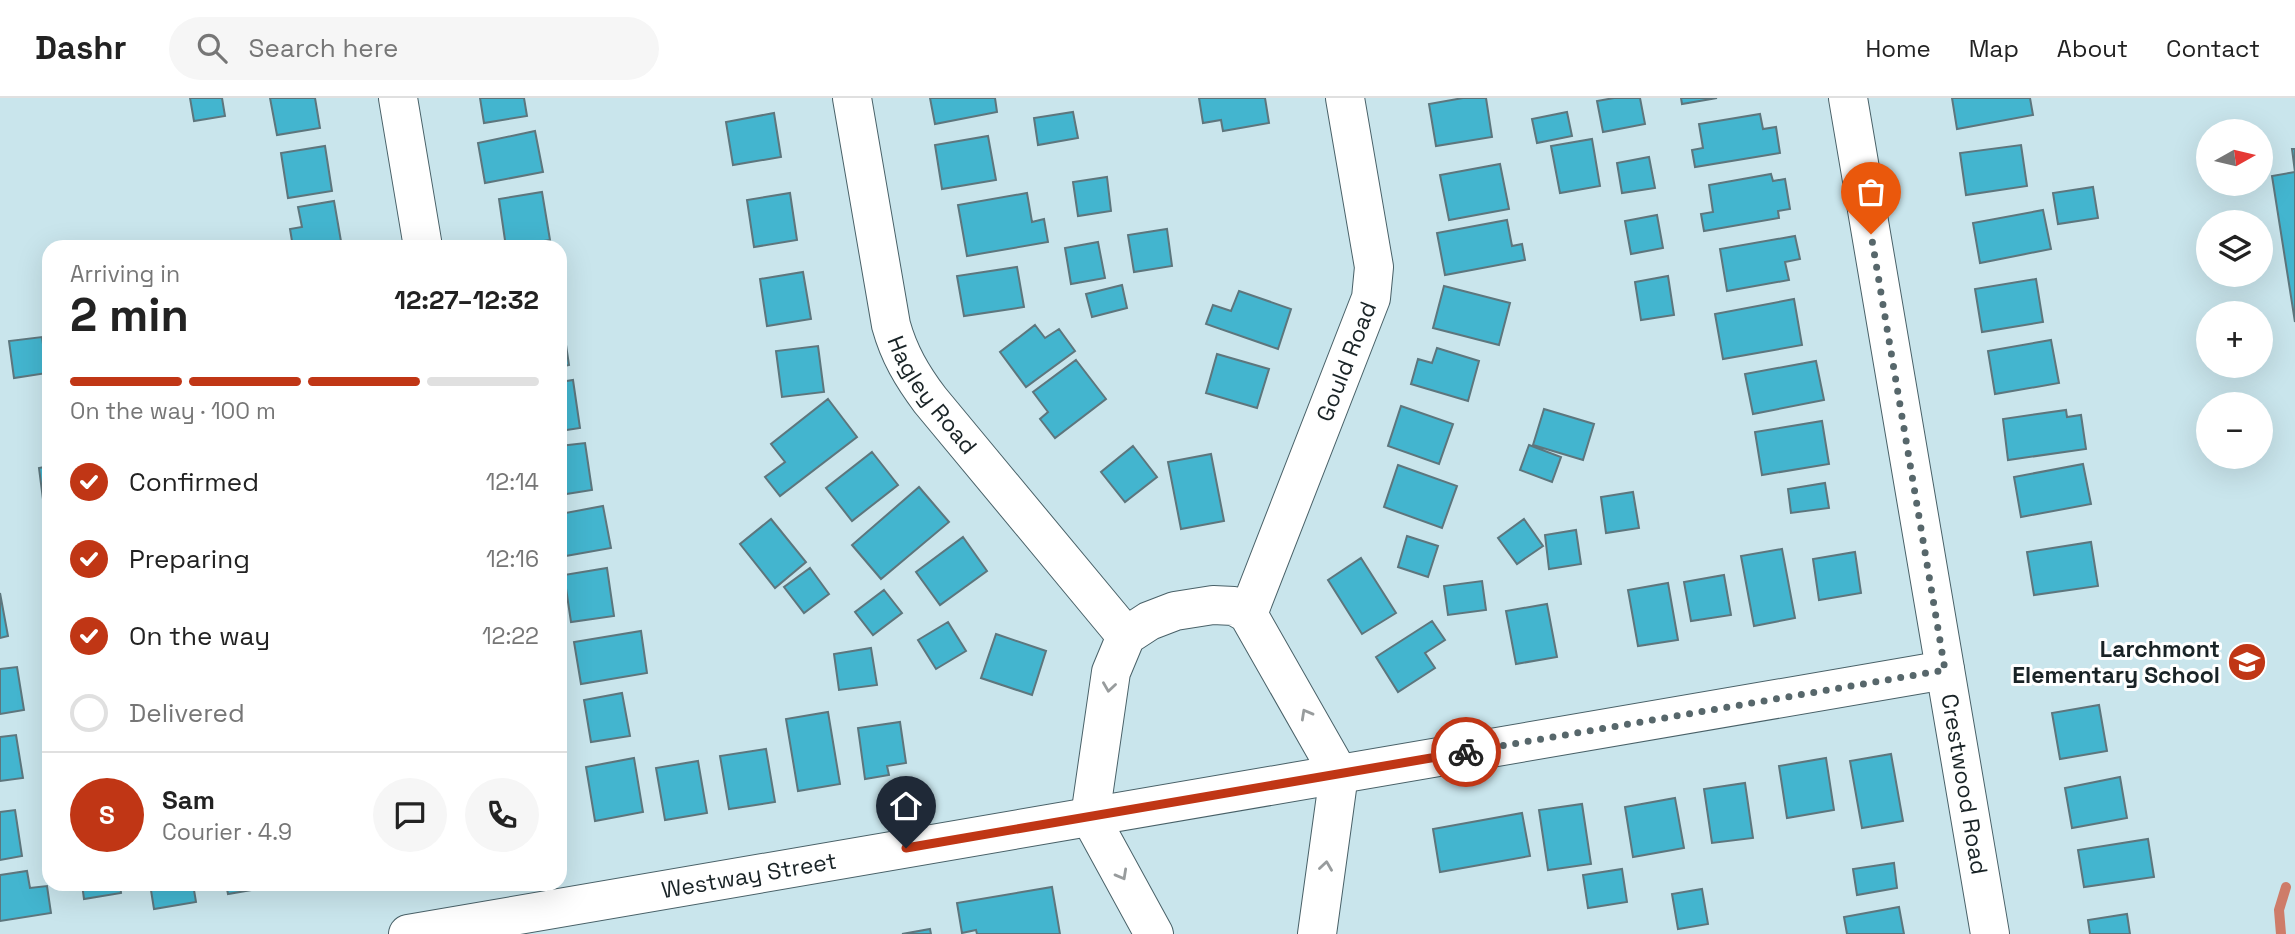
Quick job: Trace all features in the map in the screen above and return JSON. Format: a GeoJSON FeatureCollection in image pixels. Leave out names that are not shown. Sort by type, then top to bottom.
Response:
{"type":"FeatureCollection","features":[{"type":"Feature","properties":{"kind":"street"},"geometry":{"type":"LineString","coordinates":[[398,98],[422,240]]}},
{"type":"Feature","properties":{"kind":"street","name":"Hagley Road"},"geometry":{"type":"LineString","coordinates":[[852,98],[891,325],[898,349],[912,377],[1126,636]]}},
{"type":"Feature","properties":{"kind":"street","name":"Gould Road"},"geometry":{"type":"LineString","coordinates":[[1248,614],[1371,298],[1374,267],[1345,98]]}},
{"type":"Feature","properties":{"kind":"street","name":"Crestwood Road"},"geometry":{"type":"LineString","coordinates":[[1847,98],[1990,934]]}},
{"type":"Feature","properties":{"kind":"street"},"geometry":{"type":"LineString","coordinates":[[1154,934],[1090,817],[1111,672],[1126,636],[1149,621],[1175,611],[1213,605],[1234,606],[1248,614],[1339,774],[1317,934]]}},
{"type":"Feature","properties":{"kind":"street","name":"Westway Street"},"geometry":{"type":"LineString","coordinates":[[408,934],[535,910],[1945,670]]}},
{"type":"Feature","properties":{"kind":"building"},"geometry":{"type":"Polygon","coordinates":[[[190,98],[222,98],[225,116],[194,121],[190,98]]]}},
{"type":"Feature","properties":{"kind":"building"},"geometry":{"type":"Polygon","coordinates":[[[270,98],[315,98],[320,128],[277,135],[270,98]]]}},
{"type":"Feature","properties":{"kind":"building"},"geometry":{"type":"Polygon","coordinates":[[[480,98],[524,98],[527,116],[484,123],[480,98]]]}},
{"type":"Feature","properties":{"kind":"building"},"geometry":{"type":"Polygon","coordinates":[[[930,98],[995,98],[997,112],[935,124],[930,98]]]}},
{"type":"Feature","properties":{"kind":"building"},"geometry":{"type":"Polygon","coordinates":[[[1199,98],[1265,98],[1269,123],[1223,131],[1221,120],[1203,123],[1199,98]]]}},
{"type":"Feature","properties":{"kind":"building"},"geometry":{"type":"Polygon","coordinates":[[[1463,98],[1486,98],[1492,137],[1436,146],[1429,104],[1463,98]]]}},
{"type":"Feature","properties":{"kind":"building"},"geometry":{"type":"Polygon","coordinates":[[[1640,98],[1645,124],[1603,132],[1597,101],[1640,98]]]}},
{"type":"Feature","properties":{"kind":"building"},"geometry":{"type":"Polygon","coordinates":[[[1681,98],[1717,98],[1682,104],[1681,98]]]}},
{"type":"Feature","properties":{"kind":"building"},"geometry":{"type":"Polygon","coordinates":[[[1952,98],[2030,98],[2033,115],[1957,129],[1952,98]]]}},
{"type":"Feature","properties":{"kind":"building"},"geometry":{"type":"Polygon","coordinates":[[[1073,112],[1078,138],[1038,145],[1034,118],[1073,112]]]}},
{"type":"Feature","properties":{"kind":"building"},"geometry":{"type":"Polygon","coordinates":[[[1567,112],[1572,136],[1537,143],[1532,119],[1567,112]]]}},
{"type":"Feature","properties":{"kind":"building"},"geometry":{"type":"Polygon","coordinates":[[[774,113],[781,157],[733,165],[726,122],[774,113]]]}},
{"type":"Feature","properties":{"kind":"building"},"geometry":{"type":"Polygon","coordinates":[[[1760,114],[1763,129],[1776,127],[1780,153],[1695,167],[1692,150],[1703,148],[1699,124],[1760,114]]]}},
{"type":"Feature","properties":{"kind":"building"},"geometry":{"type":"Polygon","coordinates":[[[535,131],[543,172],[485,183],[478,143],[535,131]]]}},
{"type":"Feature","properties":{"kind":"building"},"geometry":{"type":"Polygon","coordinates":[[[988,136],[996,180],[942,189],[935,145],[988,136]]]}},
{"type":"Feature","properties":{"kind":"building"},"geometry":{"type":"Polygon","coordinates":[[[1592,139],[1600,186],[1560,193],[1551,146],[1592,139]]]}},
{"type":"Feature","properties":{"kind":"building"},"geometry":{"type":"Polygon","coordinates":[[[2021,145],[2027,186],[1966,195],[1960,153],[2021,145]]]}},
{"type":"Feature","properties":{"kind":"building"},"geometry":{"type":"Polygon","coordinates":[[[325,146],[332,191],[288,198],[281,153],[325,146]]]}},
{"type":"Feature","properties":{"kind":"building"},"geometry":{"type":"Polygon","coordinates":[[[2292,149],[2295,149],[2295,172],[2292,149]]]}},
{"type":"Feature","properties":{"kind":"building"},"geometry":{"type":"Polygon","coordinates":[[[1649,157],[1655,188],[1622,193],[1617,163],[1649,157]]]}},
{"type":"Feature","properties":{"kind":"building"},"geometry":{"type":"Polygon","coordinates":[[[1500,164],[1509,209],[1449,220],[1440,175],[1500,164]]]}},
{"type":"Feature","properties":{"kind":"building"},"geometry":{"type":"Polygon","coordinates":[[[2295,172],[2295,322],[2273,182],[2273,176],[2295,172]]]}},
{"type":"Feature","properties":{"kind":"building"},"geometry":{"type":"Polygon","coordinates":[[[1771,174],[1773,181],[1785,179],[1790,209],[1778,211],[1779,218],[1704,231],[1701,214],[1713,212],[1709,185],[1771,174]]]}},
{"type":"Feature","properties":{"kind":"building"},"geometry":{"type":"Polygon","coordinates":[[[1107,177],[1111,211],[1078,216],[1073,182],[1107,177]]]}},
{"type":"Feature","properties":{"kind":"building"},"geometry":{"type":"Polygon","coordinates":[[[2093,187],[2098,218],[2058,224],[2053,193],[2093,187]]]}},
{"type":"Feature","properties":{"kind":"building"},"geometry":{"type":"Polygon","coordinates":[[[542,192],[550,240],[505,240],[499,199],[542,192]]]}},
{"type":"Feature","properties":{"kind":"building"},"geometry":{"type":"Polygon","coordinates":[[[790,193],[797,240],[754,247],[747,200],[790,193]]]}},
{"type":"Feature","properties":{"kind":"building"},"geometry":{"type":"Polygon","coordinates":[[[1027,193],[1032,222],[1044,219],[1048,242],[967,256],[958,205],[1027,193]]]}},
{"type":"Feature","properties":{"kind":"building"},"geometry":{"type":"Polygon","coordinates":[[[334,201],[341,240],[292,240],[290,229],[302,227],[298,207],[334,201]]]}},
{"type":"Feature","properties":{"kind":"building"},"geometry":{"type":"Polygon","coordinates":[[[2043,210],[2051,249],[1980,263],[1973,223],[2043,210]]]}},
{"type":"Feature","properties":{"kind":"building"},"geometry":{"type":"Polygon","coordinates":[[[1657,215],[1663,248],[1631,254],[1625,221],[1657,215]]]}},
{"type":"Feature","properties":{"kind":"building"},"geometry":{"type":"Polygon","coordinates":[[[1507,220],[1512,246],[1522,244],[1525,260],[1445,275],[1437,233],[1507,220]]]}},
{"type":"Feature","properties":{"kind":"building"},"geometry":{"type":"Polygon","coordinates":[[[1167,229],[1172,266],[1134,272],[1128,235],[1167,229]]]}},
{"type":"Feature","properties":{"kind":"building"},"geometry":{"type":"Polygon","coordinates":[[[1795,236],[1800,259],[1785,262],[1789,280],[1727,291],[1720,249],[1795,236]]]}},
{"type":"Feature","properties":{"kind":"building"},"geometry":{"type":"Polygon","coordinates":[[[1098,242],[1105,278],[1071,284],[1065,248],[1098,242]]]}},
{"type":"Feature","properties":{"kind":"building"},"geometry":{"type":"Polygon","coordinates":[[[1017,267],[1024,307],[964,316],[957,276],[1017,267]]]}},
{"type":"Feature","properties":{"kind":"building"},"geometry":{"type":"Polygon","coordinates":[[[803,272],[811,319],[767,326],[760,279],[803,272]]]}},
{"type":"Feature","properties":{"kind":"building"},"geometry":{"type":"Polygon","coordinates":[[[1668,276],[1674,315],[1641,320],[1635,282],[1668,276]]]}},
{"type":"Feature","properties":{"kind":"building"},"geometry":{"type":"Polygon","coordinates":[[[2036,279],[2043,322],[1982,332],[1975,289],[2036,279]]]}},
{"type":"Feature","properties":{"kind":"building"},"geometry":{"type":"Polygon","coordinates":[[[1122,285],[1127,308],[1092,317],[1086,294],[1122,285]]]}},
{"type":"Feature","properties":{"kind":"building"},"geometry":{"type":"Polygon","coordinates":[[[1444,286],[1510,303],[1499,345],[1433,328],[1444,286]]]}},
{"type":"Feature","properties":{"kind":"building"},"geometry":{"type":"Polygon","coordinates":[[[1239,291],[1291,309],[1278,349],[1206,324],[1213,305],[1231,311],[1239,291]]]}},
{"type":"Feature","properties":{"kind":"building"},"geometry":{"type":"Polygon","coordinates":[[[1794,299],[1802,345],[1723,359],[1715,314],[1794,299]]]}},
{"type":"Feature","properties":{"kind":"building"},"geometry":{"type":"Polygon","coordinates":[[[1035,325],[1045,338],[1059,329],[1075,351],[1026,387],[1000,352],[1035,325]]]}},
{"type":"Feature","properties":{"kind":"building"},"geometry":{"type":"Polygon","coordinates":[[[42,337],[42,374],[14,378],[9,341],[42,337]]]}},
{"type":"Feature","properties":{"kind":"building"},"geometry":{"type":"Polygon","coordinates":[[[2051,340],[2059,383],[1995,394],[1988,351],[2051,340]]]}},
{"type":"Feature","properties":{"kind":"building"},"geometry":{"type":"Polygon","coordinates":[[[818,346],[824,392],[782,397],[776,351],[818,346]]]}},
{"type":"Feature","properties":{"kind":"building"},"geometry":{"type":"Polygon","coordinates":[[[1437,348],[1479,361],[1468,401],[1411,384],[1418,359],[1432,363],[1437,348]]]}},
{"type":"Feature","properties":{"kind":"building"},"geometry":{"type":"Polygon","coordinates":[[[1217,354],[1269,369],[1257,408],[1206,393],[1217,354]]]}},
{"type":"Feature","properties":{"kind":"building"},"geometry":{"type":"Polygon","coordinates":[[[1076,360],[1106,399],[1055,438],[1040,419],[1048,412],[1033,392],[1076,360]]]}},
{"type":"Feature","properties":{"kind":"building"},"geometry":{"type":"Polygon","coordinates":[[[1816,361],[1824,400],[1753,414],[1745,374],[1816,361]]]}},
{"type":"Feature","properties":{"kind":"building"},"geometry":{"type":"Polygon","coordinates":[[[573,380],[580,428],[567,430],[567,381],[573,380]]]}},
{"type":"Feature","properties":{"kind":"building"},"geometry":{"type":"Polygon","coordinates":[[[828,399],[857,437],[780,496],[765,477],[785,462],[771,444],[828,399]]]}},
{"type":"Feature","properties":{"kind":"building"},"geometry":{"type":"Polygon","coordinates":[[[1401,406],[1453,424],[1439,464],[1388,446],[1401,406]]]}},
{"type":"Feature","properties":{"kind":"building"},"geometry":{"type":"Polygon","coordinates":[[[1544,409],[1594,424],[1583,460],[1533,445],[1544,409]]]}},
{"type":"Feature","properties":{"kind":"building"},"geometry":{"type":"Polygon","coordinates":[[[2066,410],[2067,417],[2081,415],[2086,449],[2008,460],[2003,419],[2066,410]]]}},
{"type":"Feature","properties":{"kind":"building"},"geometry":{"type":"Polygon","coordinates":[[[1822,421],[1829,464],[1762,475],[1755,432],[1822,421]]]}},
{"type":"Feature","properties":{"kind":"building"},"geometry":{"type":"Polygon","coordinates":[[[585,443],[592,490],[567,494],[567,445],[585,443]]]}},
{"type":"Feature","properties":{"kind":"building"},"geometry":{"type":"Polygon","coordinates":[[[1529,445],[1561,457],[1552,482],[1520,470],[1529,445]]]}},
{"type":"Feature","properties":{"kind":"building"},"geometry":{"type":"Polygon","coordinates":[[[1133,446],[1157,477],[1125,502],[1101,472],[1133,446]]]}},
{"type":"Feature","properties":{"kind":"building"},"geometry":{"type":"Polygon","coordinates":[[[872,452],[898,485],[852,521],[826,488],[872,452]]]}},
{"type":"Feature","properties":{"kind":"building"},"geometry":{"type":"Polygon","coordinates":[[[1211,454],[1224,521],[1181,529],[1168,462],[1211,454]]]}},
{"type":"Feature","properties":{"kind":"building"},"geometry":{"type":"Polygon","coordinates":[[[2083,464],[2091,504],[2021,517],[2014,477],[2083,464]]]}},
{"type":"Feature","properties":{"kind":"building"},"geometry":{"type":"Polygon","coordinates":[[[1398,465],[1457,486],[1442,528],[1384,507],[1398,465]]]}},
{"type":"Feature","properties":{"kind":"building"},"geometry":{"type":"Polygon","coordinates":[[[42,467],[42,491],[39,468],[42,467]]]}},
{"type":"Feature","properties":{"kind":"building"},"geometry":{"type":"Polygon","coordinates":[[[1825,483],[1829,508],[1791,513],[1788,489],[1825,483]]]}},
{"type":"Feature","properties":{"kind":"building"},"geometry":{"type":"Polygon","coordinates":[[[919,487],[949,522],[881,579],[852,545],[919,487]]]}},
{"type":"Feature","properties":{"kind":"building"},"geometry":{"type":"Polygon","coordinates":[[[1633,492],[1639,528],[1606,533],[1601,497],[1633,492]]]}},
{"type":"Feature","properties":{"kind":"building"},"geometry":{"type":"Polygon","coordinates":[[[603,506],[611,548],[567,556],[567,513],[603,506]]]}},
{"type":"Feature","properties":{"kind":"building"},"geometry":{"type":"Polygon","coordinates":[[[771,519],[806,562],[775,588],[740,544],[771,519]]]}},
{"type":"Feature","properties":{"kind":"building"},"geometry":{"type":"Polygon","coordinates":[[[1524,519],[1543,546],[1517,564],[1498,538],[1524,519]]]}},
{"type":"Feature","properties":{"kind":"building"},"geometry":{"type":"Polygon","coordinates":[[[1576,530],[1581,564],[1549,569],[1545,535],[1576,530]]]}},
{"type":"Feature","properties":{"kind":"building"},"geometry":{"type":"Polygon","coordinates":[[[1407,536],[1438,546],[1428,577],[1398,567],[1407,536]]]}},
{"type":"Feature","properties":{"kind":"building"},"geometry":{"type":"Polygon","coordinates":[[[963,537],[987,571],[940,605],[916,572],[963,537]]]}},
{"type":"Feature","properties":{"kind":"building"},"geometry":{"type":"Polygon","coordinates":[[[2091,542],[2098,586],[2034,595],[2027,552],[2091,542]]]}},
{"type":"Feature","properties":{"kind":"building"},"geometry":{"type":"Polygon","coordinates":[[[1782,549],[1795,618],[1754,626],[1741,556],[1782,549]]]}},
{"type":"Feature","properties":{"kind":"building"},"geometry":{"type":"Polygon","coordinates":[[[1855,552],[1861,593],[1819,600],[1813,559],[1855,552]]]}},
{"type":"Feature","properties":{"kind":"building"},"geometry":{"type":"Polygon","coordinates":[[[1361,558],[1396,613],[1362,634],[1328,580],[1361,558]]]}},
{"type":"Feature","properties":{"kind":"building"},"geometry":{"type":"Polygon","coordinates":[[[607,568],[614,616],[571,622],[567,575],[607,568]]]}},
{"type":"Feature","properties":{"kind":"building"},"geometry":{"type":"Polygon","coordinates":[[[810,568],[829,594],[804,613],[784,587],[810,568]]]}},
{"type":"Feature","properties":{"kind":"building"},"geometry":{"type":"Polygon","coordinates":[[[1724,575],[1731,615],[1691,621],[1684,582],[1724,575]]]}},
{"type":"Feature","properties":{"kind":"building"},"geometry":{"type":"Polygon","coordinates":[[[1482,581],[1486,610],[1448,615],[1444,586],[1482,581]]]}},
{"type":"Feature","properties":{"kind":"building"},"geometry":{"type":"Polygon","coordinates":[[[1668,583],[1678,640],[1638,646],[1628,590],[1668,583]]]}},
{"type":"Feature","properties":{"kind":"building"},"geometry":{"type":"Polygon","coordinates":[[[884,590],[902,613],[873,635],[855,612],[884,590]]]}},
{"type":"Feature","properties":{"kind":"building"},"geometry":{"type":"Polygon","coordinates":[[[0,593],[8,636],[0,638],[0,593]]]}},
{"type":"Feature","properties":{"kind":"building"},"geometry":{"type":"Polygon","coordinates":[[[1547,604],[1557,657],[1516,664],[1506,611],[1547,604]]]}},
{"type":"Feature","properties":{"kind":"building"},"geometry":{"type":"Polygon","coordinates":[[[1432,621],[1445,640],[1425,653],[1435,668],[1398,692],[1376,657],[1432,621]]]}},
{"type":"Feature","properties":{"kind":"building"},"geometry":{"type":"Polygon","coordinates":[[[948,622],[966,651],[936,669],[918,640],[948,622]]]}},
{"type":"Feature","properties":{"kind":"building"},"geometry":{"type":"Polygon","coordinates":[[[641,631],[647,673],[581,684],[574,642],[641,631]]]}},
{"type":"Feature","properties":{"kind":"building"},"geometry":{"type":"Polygon","coordinates":[[[996,634],[1046,651],[1032,695],[981,678],[996,634]]]}},
{"type":"Feature","properties":{"kind":"building"},"geometry":{"type":"Polygon","coordinates":[[[871,648],[877,685],[839,690],[834,654],[871,648]]]}},
{"type":"Feature","properties":{"kind":"building"},"geometry":{"type":"Polygon","coordinates":[[[17,667],[24,710],[0,714],[0,669],[17,667]]]}},
{"type":"Feature","properties":{"kind":"building"},"geometry":{"type":"Polygon","coordinates":[[[622,693],[630,736],[591,742],[584,700],[622,693]]]}},
{"type":"Feature","properties":{"kind":"building"},"geometry":{"type":"Polygon","coordinates":[[[2099,705],[2107,751],[2060,759],[2052,713],[2099,705]]]}},
{"type":"Feature","properties":{"kind":"building"},"geometry":{"type":"Polygon","coordinates":[[[828,712],[840,784],[798,791],[786,719],[828,712]]]}},
{"type":"Feature","properties":{"kind":"building"},"geometry":{"type":"Polygon","coordinates":[[[900,722],[906,763],[887,766],[889,775],[865,779],[858,728],[900,722]]]}},
{"type":"Feature","properties":{"kind":"building"},"geometry":{"type":"Polygon","coordinates":[[[16,735],[23,778],[0,781],[0,737],[16,735]]]}},
{"type":"Feature","properties":{"kind":"building"},"geometry":{"type":"Polygon","coordinates":[[[766,749],[775,802],[729,809],[720,756],[766,749]]]}},
{"type":"Feature","properties":{"kind":"building"},"geometry":{"type":"Polygon","coordinates":[[[1891,754],[1903,821],[1862,828],[1850,761],[1891,754]]]}},
{"type":"Feature","properties":{"kind":"building"},"geometry":{"type":"Polygon","coordinates":[[[634,758],[643,812],[595,821],[586,767],[634,758]]]}},
{"type":"Feature","properties":{"kind":"building"},"geometry":{"type":"Polygon","coordinates":[[[1826,758],[1834,810],[1787,818],[1779,766],[1826,758]]]}},
{"type":"Feature","properties":{"kind":"building"},"geometry":{"type":"Polygon","coordinates":[[[698,761],[707,813],[665,820],[656,768],[698,761]]]}},
{"type":"Feature","properties":{"kind":"building"},"geometry":{"type":"Polygon","coordinates":[[[2120,777],[2127,818],[2072,828],[2065,788],[2120,777]]]}},
{"type":"Feature","properties":{"kind":"building"},"geometry":{"type":"Polygon","coordinates":[[[1745,783],[1753,838],[1712,843],[1704,789],[1745,783]]]}},
{"type":"Feature","properties":{"kind":"building"},"geometry":{"type":"Polygon","coordinates":[[[1675,798],[1684,848],[1633,857],[1625,807],[1675,798]]]}},
{"type":"Feature","properties":{"kind":"building"},"geometry":{"type":"Polygon","coordinates":[[[1582,804],[1591,864],[1548,870],[1539,810],[1582,804]]]}},
{"type":"Feature","properties":{"kind":"building"},"geometry":{"type":"Polygon","coordinates":[[[15,810],[22,856],[0,860],[0,812],[15,810]]]}},
{"type":"Feature","properties":{"kind":"building"},"geometry":{"type":"Polygon","coordinates":[[[1522,813],[1530,856],[1440,872],[1433,829],[1522,813]]]}},
{"type":"Feature","properties":{"kind":"building"},"geometry":{"type":"Polygon","coordinates":[[[2148,839],[2154,877],[2084,887],[2078,850],[2148,839]]]}},
{"type":"Feature","properties":{"kind":"building"},"geometry":{"type":"Polygon","coordinates":[[[1894,863],[1897,888],[1857,895],[1853,869],[1894,863]]]}},
{"type":"Feature","properties":{"kind":"building"},"geometry":{"type":"Polygon","coordinates":[[[1622,869],[1627,902],[1588,908],[1583,875],[1622,869]]]}},
{"type":"Feature","properties":{"kind":"building"},"geometry":{"type":"Polygon","coordinates":[[[27,871],[30,888],[42,887],[42,891],[48,891],[51,913],[0,921],[0,875],[27,871]]]}},
{"type":"Feature","properties":{"kind":"building"},"geometry":{"type":"Polygon","coordinates":[[[1052,887],[1060,934],[977,934],[976,930],[962,933],[957,903],[1052,887]]]}},
{"type":"Feature","properties":{"kind":"building"},"geometry":{"type":"Polygon","coordinates":[[[1702,889],[1708,924],[1678,929],[1672,894],[1702,889]]]}},
{"type":"Feature","properties":{"kind":"building"},"geometry":{"type":"Polygon","coordinates":[[[83,891],[121,891],[121,893],[84,899],[83,891]]]}},
{"type":"Feature","properties":{"kind":"building"},"geometry":{"type":"Polygon","coordinates":[[[151,891],[194,891],[196,902],[154,909],[151,891]]]}},
{"type":"Feature","properties":{"kind":"building"},"geometry":{"type":"Polygon","coordinates":[[[1899,907],[1904,934],[1847,934],[1844,917],[1899,907]]]}},
{"type":"Feature","properties":{"kind":"building"},"geometry":{"type":"Polygon","coordinates":[[[2127,914],[2130,934],[2090,934],[2088,920],[2127,914]]]}},
{"type":"Feature","properties":{"kind":"building"},"geometry":{"type":"Polygon","coordinates":[[[930,929],[931,934],[902,934],[930,929]]]}},
{"type":"Feature","properties":{"kind":"waterway"},"geometry":{"type":"LineString","coordinates":[[2281,934],[2279,910],[2286,887]]}},
{"type":"Feature","properties":{"kind":"way so far"},"geometry":{"type":"LineString","coordinates":[[1466,752],[1945,670],[1871,234]]}},
{"type":"Feature","properties":{"kind":"place","name":"Larchmont Elementary School"},"geometry":{"type":"Point","coordinates":[2247,662]}},
{"type":"Feature","properties":{"kind":"route"},"geometry":{"type":"LineString","coordinates":[[906,848],[1466,752]]}}]}
